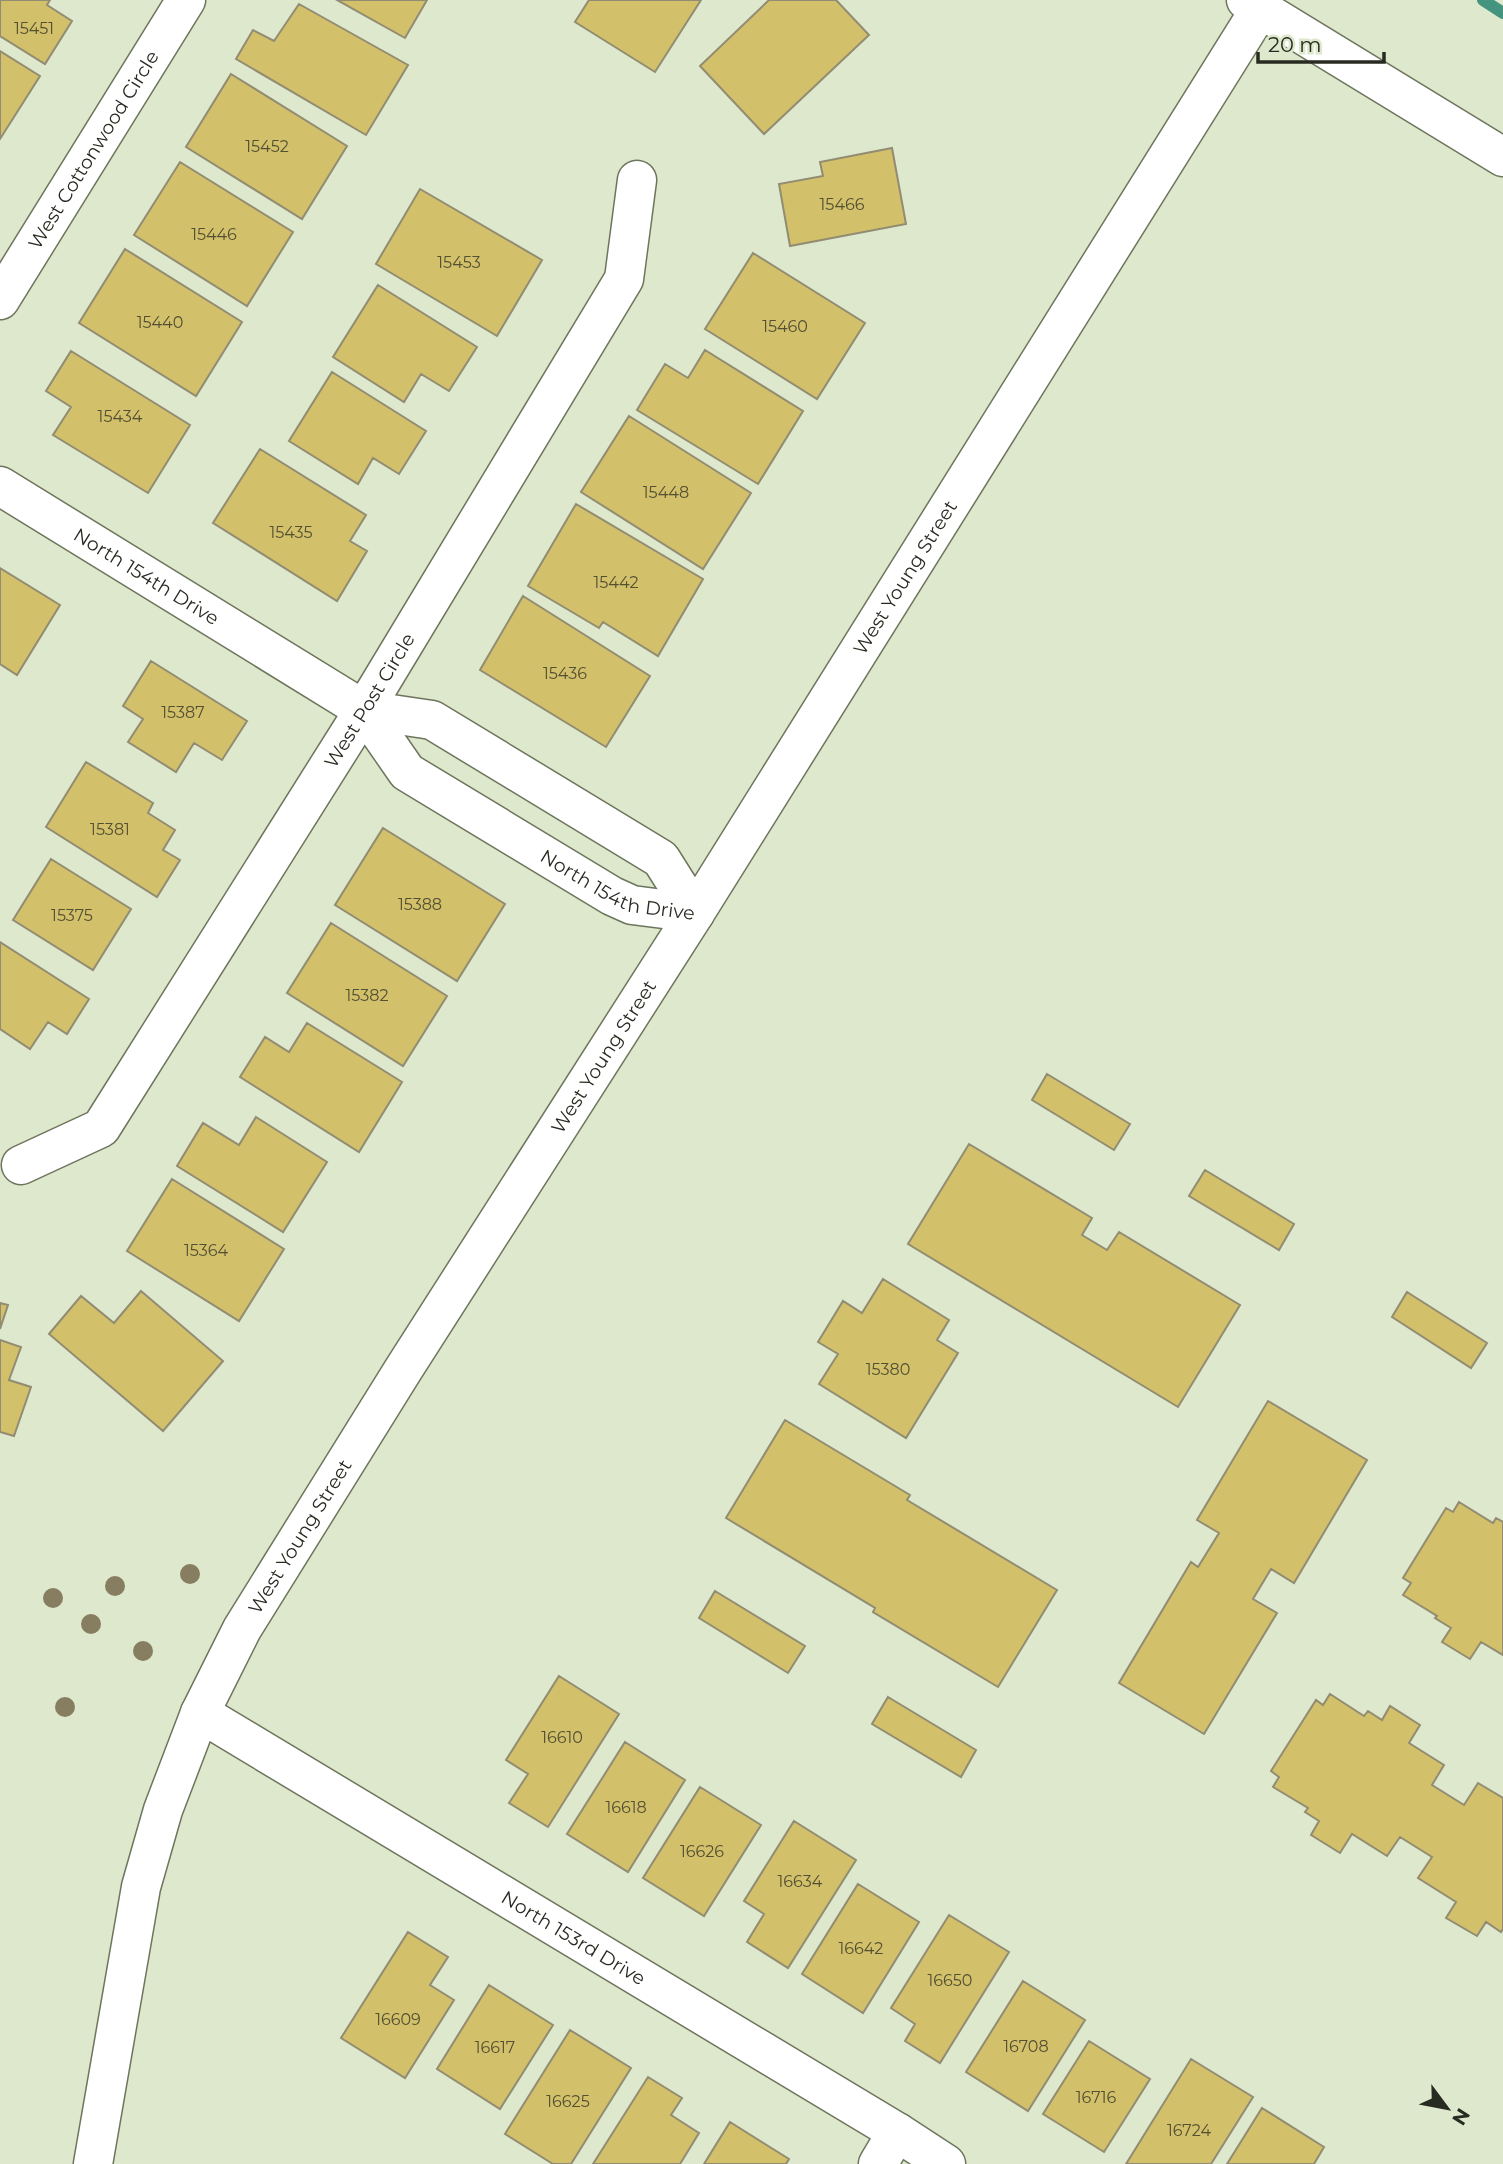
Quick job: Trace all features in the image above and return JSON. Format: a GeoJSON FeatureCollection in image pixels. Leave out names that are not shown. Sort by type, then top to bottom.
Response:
{"type":"FeatureCollection","features":[{"type":"Feature","properties":{"kind":"street","name":"West Cottonwood Circle"},"geometry":{"type":"LineString","coordinates":[[0,300],[186,0]]}},
{"type":"Feature","properties":{"kind":"street"},"geometry":{"type":"LineString","coordinates":[[1253,4],[1503,157]]}},
{"type":"Feature","properties":{"kind":"street","name":"West Young Street"},"geometry":{"type":"LineString","coordinates":[[93,2164],[141,1887],[163,1810],[200,1713],[242,1629],[695,913],[1253,4]]}},
{"type":"Feature","properties":{"kind":"street","name":"West Post Circle"},"geometry":{"type":"LineString","coordinates":[[21,1165],[101,1128],[364,710],[624,279],[636,180]]}},
{"type":"Feature","properties":{"kind":"street","name":"North 154th Drive"},"geometry":{"type":"LineString","coordinates":[[0,486],[364,710],[432,720],[661,859],[695,913]]}},
{"type":"Feature","properties":{"kind":"street","name":"North 154th Drive"},"geometry":{"type":"LineString","coordinates":[[364,710],[407,772],[612,896],[632,905],[695,913]]}},
{"type":"Feature","properties":{"kind":"street","name":"North 153rd Drive"},"geometry":{"type":"LineString","coordinates":[[200,1713],[887,2148],[946,2164]]}},
{"type":"Feature","properties":{"kind":"building"},"geometry":{"type":"Polygon","coordinates":[[[0,0],[50,0],[47,5],[72,21],[45,64],[0,36],[0,0]]]}},
{"type":"Feature","properties":{"kind":"building"},"geometry":{"type":"Polygon","coordinates":[[[337,0],[427,0],[405,38],[337,0]]]}},
{"type":"Feature","properties":{"kind":"building"},"geometry":{"type":"Polygon","coordinates":[[[589,0],[701,0],[655,72],[575,22],[589,0]]]}},
{"type":"Feature","properties":{"kind":"building"},"geometry":{"type":"Polygon","coordinates":[[[769,0],[836,0],[869,35],[764,134],[700,66],[769,0]]]}},
{"type":"Feature","properties":{"kind":"building"},"geometry":{"type":"Polygon","coordinates":[[[299,4],[408,65],[366,135],[236,59],[253,30],[274,41],[299,4]]]}},
{"type":"Feature","properties":{"kind":"building"},"geometry":{"type":"Polygon","coordinates":[[[0,51],[40,76],[0,139],[0,51]]]}},
{"type":"Feature","properties":{"kind":"building"},"geometry":{"type":"Polygon","coordinates":[[[231,74],[347,146],[302,219],[186,147],[231,74]]]}},
{"type":"Feature","properties":{"kind":"building"},"geometry":{"type":"Polygon","coordinates":[[[892,148],[906,224],[790,246],[779,184],[823,176],[820,162],[892,148]]]}},
{"type":"Feature","properties":{"kind":"building"},"geometry":{"type":"Polygon","coordinates":[[[180,162],[293,232],[247,306],[134,235],[180,162]]]}},
{"type":"Feature","properties":{"kind":"building"},"geometry":{"type":"Polygon","coordinates":[[[420,189],[542,260],[497,336],[376,264],[420,189]]]}},
{"type":"Feature","properties":{"kind":"building"},"geometry":{"type":"Polygon","coordinates":[[[125,249],[242,322],[196,396],[79,323],[125,249]]]}},
{"type":"Feature","properties":{"kind":"building"},"geometry":{"type":"Polygon","coordinates":[[[753,253],[865,323],[817,399],[705,329],[753,253]]]}},
{"type":"Feature","properties":{"kind":"building"},"geometry":{"type":"Polygon","coordinates":[[[378,285],[477,347],[449,391],[421,374],[404,402],[333,357],[378,285]]]}},
{"type":"Feature","properties":{"kind":"building"},"geometry":{"type":"Polygon","coordinates":[[[705,350],[803,411],[758,484],[637,410],[665,364],[688,378],[705,350]]]}},
{"type":"Feature","properties":{"kind":"building"},"geometry":{"type":"Polygon","coordinates":[[[71,351],[190,425],[148,493],[53,435],[71,407],[46,391],[71,351]]]}},
{"type":"Feature","properties":{"kind":"building"},"geometry":{"type":"Polygon","coordinates":[[[332,372],[426,431],[399,474],[373,458],[358,484],[289,441],[332,372]]]}},
{"type":"Feature","properties":{"kind":"building"},"geometry":{"type":"Polygon","coordinates":[[[629,416],[751,493],[703,569],[581,492],[629,416]]]}},
{"type":"Feature","properties":{"kind":"building"},"geometry":{"type":"Polygon","coordinates":[[[260,449],[366,515],[350,541],[367,551],[337,601],[213,523],[260,449]]]}},
{"type":"Feature","properties":{"kind":"building"},"geometry":{"type":"Polygon","coordinates":[[[576,504],[703,579],[658,656],[603,622],[599,628],[528,586],[576,504]]]}},
{"type":"Feature","properties":{"kind":"building"},"geometry":{"type":"Polygon","coordinates":[[[0,568],[60,605],[17,675],[0,664],[0,568]]]}},
{"type":"Feature","properties":{"kind":"building"},"geometry":{"type":"Polygon","coordinates":[[[523,596],[650,676],[606,747],[480,670],[523,596]]]}},
{"type":"Feature","properties":{"kind":"building"},"geometry":{"type":"Polygon","coordinates":[[[151,661],[247,721],[222,760],[194,743],[176,772],[128,742],[143,719],[123,706],[151,661]]]}},
{"type":"Feature","properties":{"kind":"building"},"geometry":{"type":"Polygon","coordinates":[[[86,762],[153,803],[148,813],[175,830],[163,850],[180,860],[157,897],[46,827],[86,762]]]}},
{"type":"Feature","properties":{"kind":"building"},"geometry":{"type":"Polygon","coordinates":[[[383,828],[505,904],[457,981],[335,905],[383,828]]]}},
{"type":"Feature","properties":{"kind":"building"},"geometry":{"type":"Polygon","coordinates":[[[51,859],[131,909],[93,970],[13,920],[51,859]]]}},
{"type":"Feature","properties":{"kind":"building"},"geometry":{"type":"Polygon","coordinates":[[[331,923],[447,996],[403,1066],[287,993],[331,923]]]}},
{"type":"Feature","properties":{"kind":"building"},"geometry":{"type":"Polygon","coordinates":[[[0,942],[89,999],[67,1034],[48,1022],[30,1049],[0,1029],[0,942]]]}},
{"type":"Feature","properties":{"kind":"building"},"geometry":{"type":"Polygon","coordinates":[[[307,1023],[402,1082],[359,1152],[240,1077],[265,1037],[289,1052],[307,1023]]]}},
{"type":"Feature","properties":{"kind":"building"},"geometry":{"type":"Polygon","coordinates":[[[1047,1074],[1130,1124],[1114,1150],[1032,1100],[1047,1074]]]}},
{"type":"Feature","properties":{"kind":"building"},"geometry":{"type":"Polygon","coordinates":[[[256,1117],[327,1162],[283,1232],[177,1166],[203,1123],[239,1145],[256,1117]]]}},
{"type":"Feature","properties":{"kind":"building"},"geometry":{"type":"Polygon","coordinates":[[[969,1144],[1092,1218],[1082,1235],[1107,1250],[1119,1232],[1240,1305],[1178,1407],[908,1244],[969,1144]]]}},
{"type":"Feature","properties":{"kind":"building"},"geometry":{"type":"Polygon","coordinates":[[[1205,1170],[1294,1224],[1279,1250],[1189,1196],[1205,1170]]]}},
{"type":"Feature","properties":{"kind":"building"},"geometry":{"type":"Polygon","coordinates":[[[172,1179],[284,1249],[239,1321],[127,1251],[172,1179]]]}},
{"type":"Feature","properties":{"kind":"building"},"geometry":{"type":"Polygon","coordinates":[[[883,1279],[949,1320],[937,1340],[958,1353],[906,1438],[819,1384],[838,1354],[818,1342],[843,1301],[862,1313],[883,1279]]]}},
{"type":"Feature","properties":{"kind":"building"},"geometry":{"type":"Polygon","coordinates":[[[141,1291],[223,1361],[163,1431],[49,1334],[81,1296],[114,1323],[141,1291]]]}},
{"type":"Feature","properties":{"kind":"building"},"geometry":{"type":"Polygon","coordinates":[[[1407,1292],[1487,1343],[1471,1368],[1392,1317],[1407,1292]]]}},
{"type":"Feature","properties":{"kind":"building"},"geometry":{"type":"Polygon","coordinates":[[[0,1303],[8,1305],[0,1329],[0,1303]]]}},
{"type":"Feature","properties":{"kind":"building"},"geometry":{"type":"Polygon","coordinates":[[[0,1340],[21,1347],[9,1380],[31,1387],[14,1436],[0,1432],[0,1340]]]}},
{"type":"Feature","properties":{"kind":"building"},"geometry":{"type":"Polygon","coordinates":[[[1268,1401],[1367,1460],[1294,1583],[1271,1569],[1253,1599],[1277,1613],[1204,1734],[1119,1683],[1191,1562],[1198,1567],[1219,1533],[1197,1520],[1268,1401]]]}},
{"type":"Feature","properties":{"kind":"building"},"geometry":{"type":"Polygon","coordinates":[[[785,1420],[910,1495],[907,1500],[1057,1590],[998,1687],[873,1612],[875,1608],[726,1518],[785,1420]]]}},
{"type":"Feature","properties":{"kind":"building"},"geometry":{"type":"Polygon","coordinates":[[[1459,1502],[1493,1523],[1496,1518],[1503,1522],[1503,1655],[1481,1642],[1470,1659],[1442,1642],[1451,1628],[1403,1595],[1411,1583],[1403,1578],[1446,1508],[1453,1512],[1459,1502]]]}},
{"type":"Feature","properties":{"kind":"building"},"geometry":{"type":"Polygon","coordinates":[[[715,1591],[805,1646],[788,1673],[699,1618],[715,1591]]]}},
{"type":"Feature","properties":{"kind":"building"},"geometry":{"type":"Polygon","coordinates":[[[559,1676],[619,1714],[548,1827],[509,1803],[528,1774],[506,1760],[559,1676]]]}},
{"type":"Feature","properties":{"kind":"building"},"geometry":{"type":"Polygon","coordinates":[[[1330,1694],[1364,1716],[1368,1711],[1382,1720],[1390,1706],[1420,1725],[1409,1743],[1444,1765],[1432,1785],[1464,1805],[1478,1783],[1503,1798],[1501,1932],[1486,1922],[1477,1936],[1446,1918],[1456,1902],[1418,1878],[1432,1857],[1400,1837],[1387,1856],[1352,1834],[1340,1853],[1311,1835],[1319,1821],[1305,1812],[1308,1808],[1273,1787],[1279,1777],[1271,1771],[1316,1700],[1323,1705],[1330,1694]]]}},
{"type":"Feature","properties":{"kind":"building"},"geometry":{"type":"Polygon","coordinates":[[[888,1697],[976,1750],[961,1777],[872,1724],[888,1697]]]}},
{"type":"Feature","properties":{"kind":"building"},"geometry":{"type":"Polygon","coordinates":[[[625,1742],[685,1780],[628,1872],[567,1834],[625,1742]]]}},
{"type":"Feature","properties":{"kind":"building"},"geometry":{"type":"Polygon","coordinates":[[[700,1787],[761,1825],[704,1916],[643,1878],[700,1787]]]}},
{"type":"Feature","properties":{"kind":"building"},"geometry":{"type":"Polygon","coordinates":[[[794,1821],[856,1860],[788,1968],[747,1942],[764,1914],[744,1901],[794,1821]]]}},
{"type":"Feature","properties":{"kind":"building"},"geometry":{"type":"Polygon","coordinates":[[[858,1884],[919,1922],[863,2013],[802,1974],[858,1884]]]}},
{"type":"Feature","properties":{"kind":"building"},"geometry":{"type":"Polygon","coordinates":[[[949,1915],[1009,1952],[940,2063],[905,2041],[915,2024],[891,2008],[949,1915]]]}},
{"type":"Feature","properties":{"kind":"building"},"geometry":{"type":"Polygon","coordinates":[[[408,1932],[448,1957],[430,1985],[454,2000],[405,2078],[341,2038],[408,1932]]]}},
{"type":"Feature","properties":{"kind":"building"},"geometry":{"type":"Polygon","coordinates":[[[1023,1981],[1085,2020],[1028,2111],[966,2072],[1023,1981]]]}},
{"type":"Feature","properties":{"kind":"building"},"geometry":{"type":"Polygon","coordinates":[[[489,1985],[553,2025],[500,2109],[437,2069],[489,1985]]]}},
{"type":"Feature","properties":{"kind":"building"},"geometry":{"type":"Polygon","coordinates":[[[570,2030],[631,2068],[571,2164],[553,2164],[505,2134],[570,2030]]]}},
{"type":"Feature","properties":{"kind":"building"},"geometry":{"type":"Polygon","coordinates":[[[1089,2041],[1150,2079],[1104,2152],[1043,2114],[1089,2041]]]}},
{"type":"Feature","properties":{"kind":"building"},"geometry":{"type":"Polygon","coordinates":[[[1191,2059],[1253,2097],[1211,2164],[1126,2164],[1191,2059]]]}},
{"type":"Feature","properties":{"kind":"building"},"geometry":{"type":"Polygon","coordinates":[[[648,2077],[682,2098],[671,2115],[699,2133],[680,2164],[593,2164],[648,2077]]]}},
{"type":"Feature","properties":{"kind":"building"},"geometry":{"type":"Polygon","coordinates":[[[1262,2108],[1324,2147],[1314,2164],[1227,2164],[1262,2108]]]}},
{"type":"Feature","properties":{"kind":"building"},"geometry":{"type":"Polygon","coordinates":[[[730,2122],[789,2159],[786,2164],[704,2164],[730,2122]]]}},
{"type":"Feature","properties":{"kind":"waterway"},"geometry":{"type":"LineString","coordinates":[[1483,0],[1503,13]]}}]}
